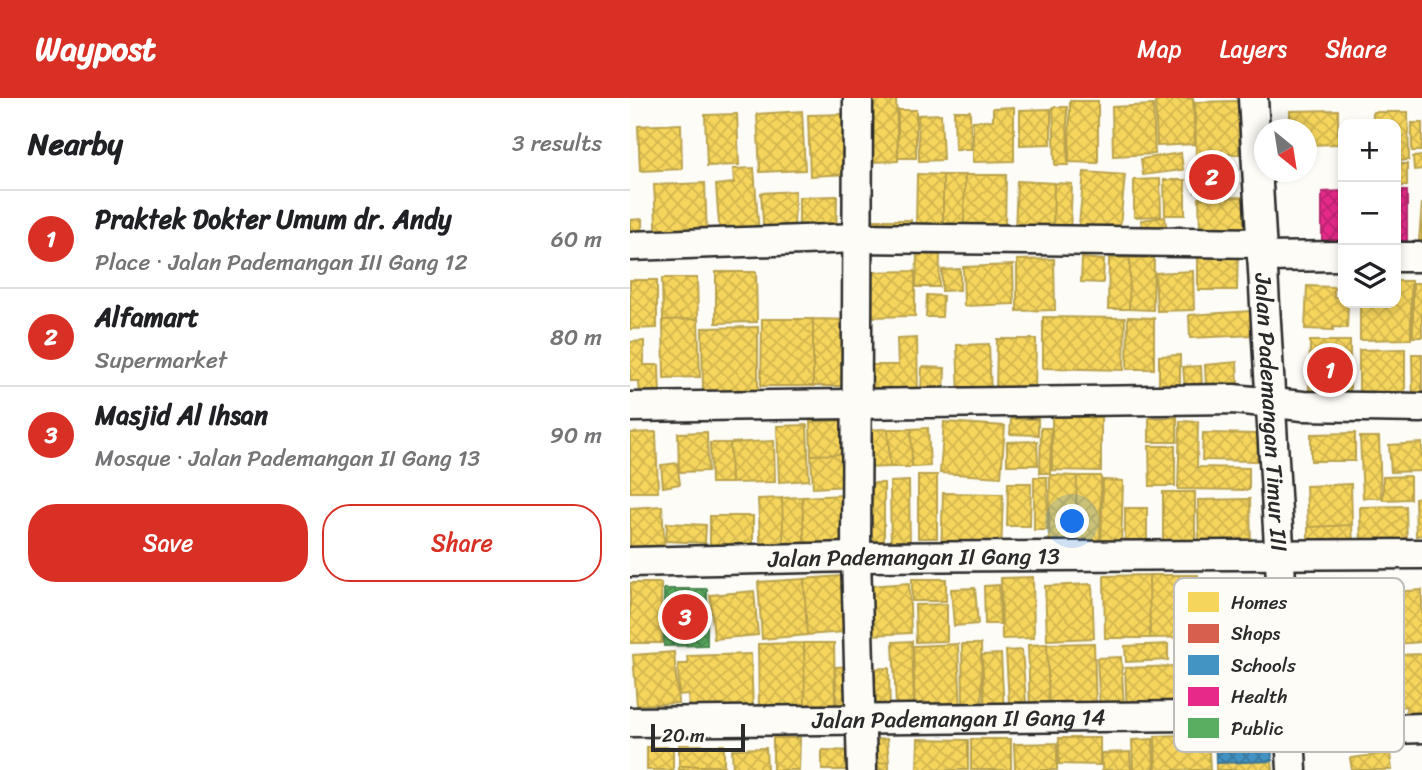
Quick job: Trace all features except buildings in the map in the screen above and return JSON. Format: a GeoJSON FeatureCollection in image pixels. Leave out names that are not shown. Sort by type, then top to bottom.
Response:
{"type":"FeatureCollection","features":[{"type":"Feature","properties":{"kind":"street"},"geometry":{"type":"LineString","coordinates":[[858,98],[856,557],[862,770]]}},
{"type":"Feature","properties":{"kind":"street","name":"Jalan Pademangan Timur III"},"geometry":{"type":"LineString","coordinates":[[1253,98],[1280,578]]}},
{"type":"Feature","properties":{"kind":"street"},"geometry":{"type":"LineString","coordinates":[[630,246],[858,238],[1262,250],[1338,256]]}},
{"type":"Feature","properties":{"kind":"street"},"geometry":{"type":"LineString","coordinates":[[1401,257],[1422,257]]}},
{"type":"Feature","properties":{"kind":"street"},"geometry":{"type":"LineString","coordinates":[[630,407],[1233,399],[1271,404],[1422,408]]}},
{"type":"Feature","properties":{"kind":"street","name":"Jalan Pademangan II Gang 13"},"geometry":{"type":"LineString","coordinates":[[630,562],[856,557],[1422,554]]}},
{"type":"Feature","properties":{"kind":"street","name":"Jalan Pademangan II Gang 14"},"geometry":{"type":"LineString","coordinates":[[630,722],[861,720],[1174,723]]}},
{"type":"Feature","properties":{"kind":"street","name":"Jalan Pademangan II Gang 14"},"geometry":{"type":"LineString","coordinates":[[1404,727],[1422,728]]}},
{"type":"Feature","properties":{"kind":"street","name":"Jalan Pademangan Timur III"},"geometry":{"type":"LineString","coordinates":[[1291,752],[1292,770]]}},
{"type":"Feature","properties":{"kind":"place","name":"Alfamart"},"geometry":{"type":"Point","coordinates":[1212,177]}},
{"type":"Feature","properties":{"kind":"place","name":"Praktek Dokter Umum dr. Andy"},"geometry":{"type":"Point","coordinates":[1330,370]}},
{"type":"Feature","properties":{"kind":"place","name":"Masjid Al Ihsan"},"geometry":{"type":"Point","coordinates":[685,617]}}]}
